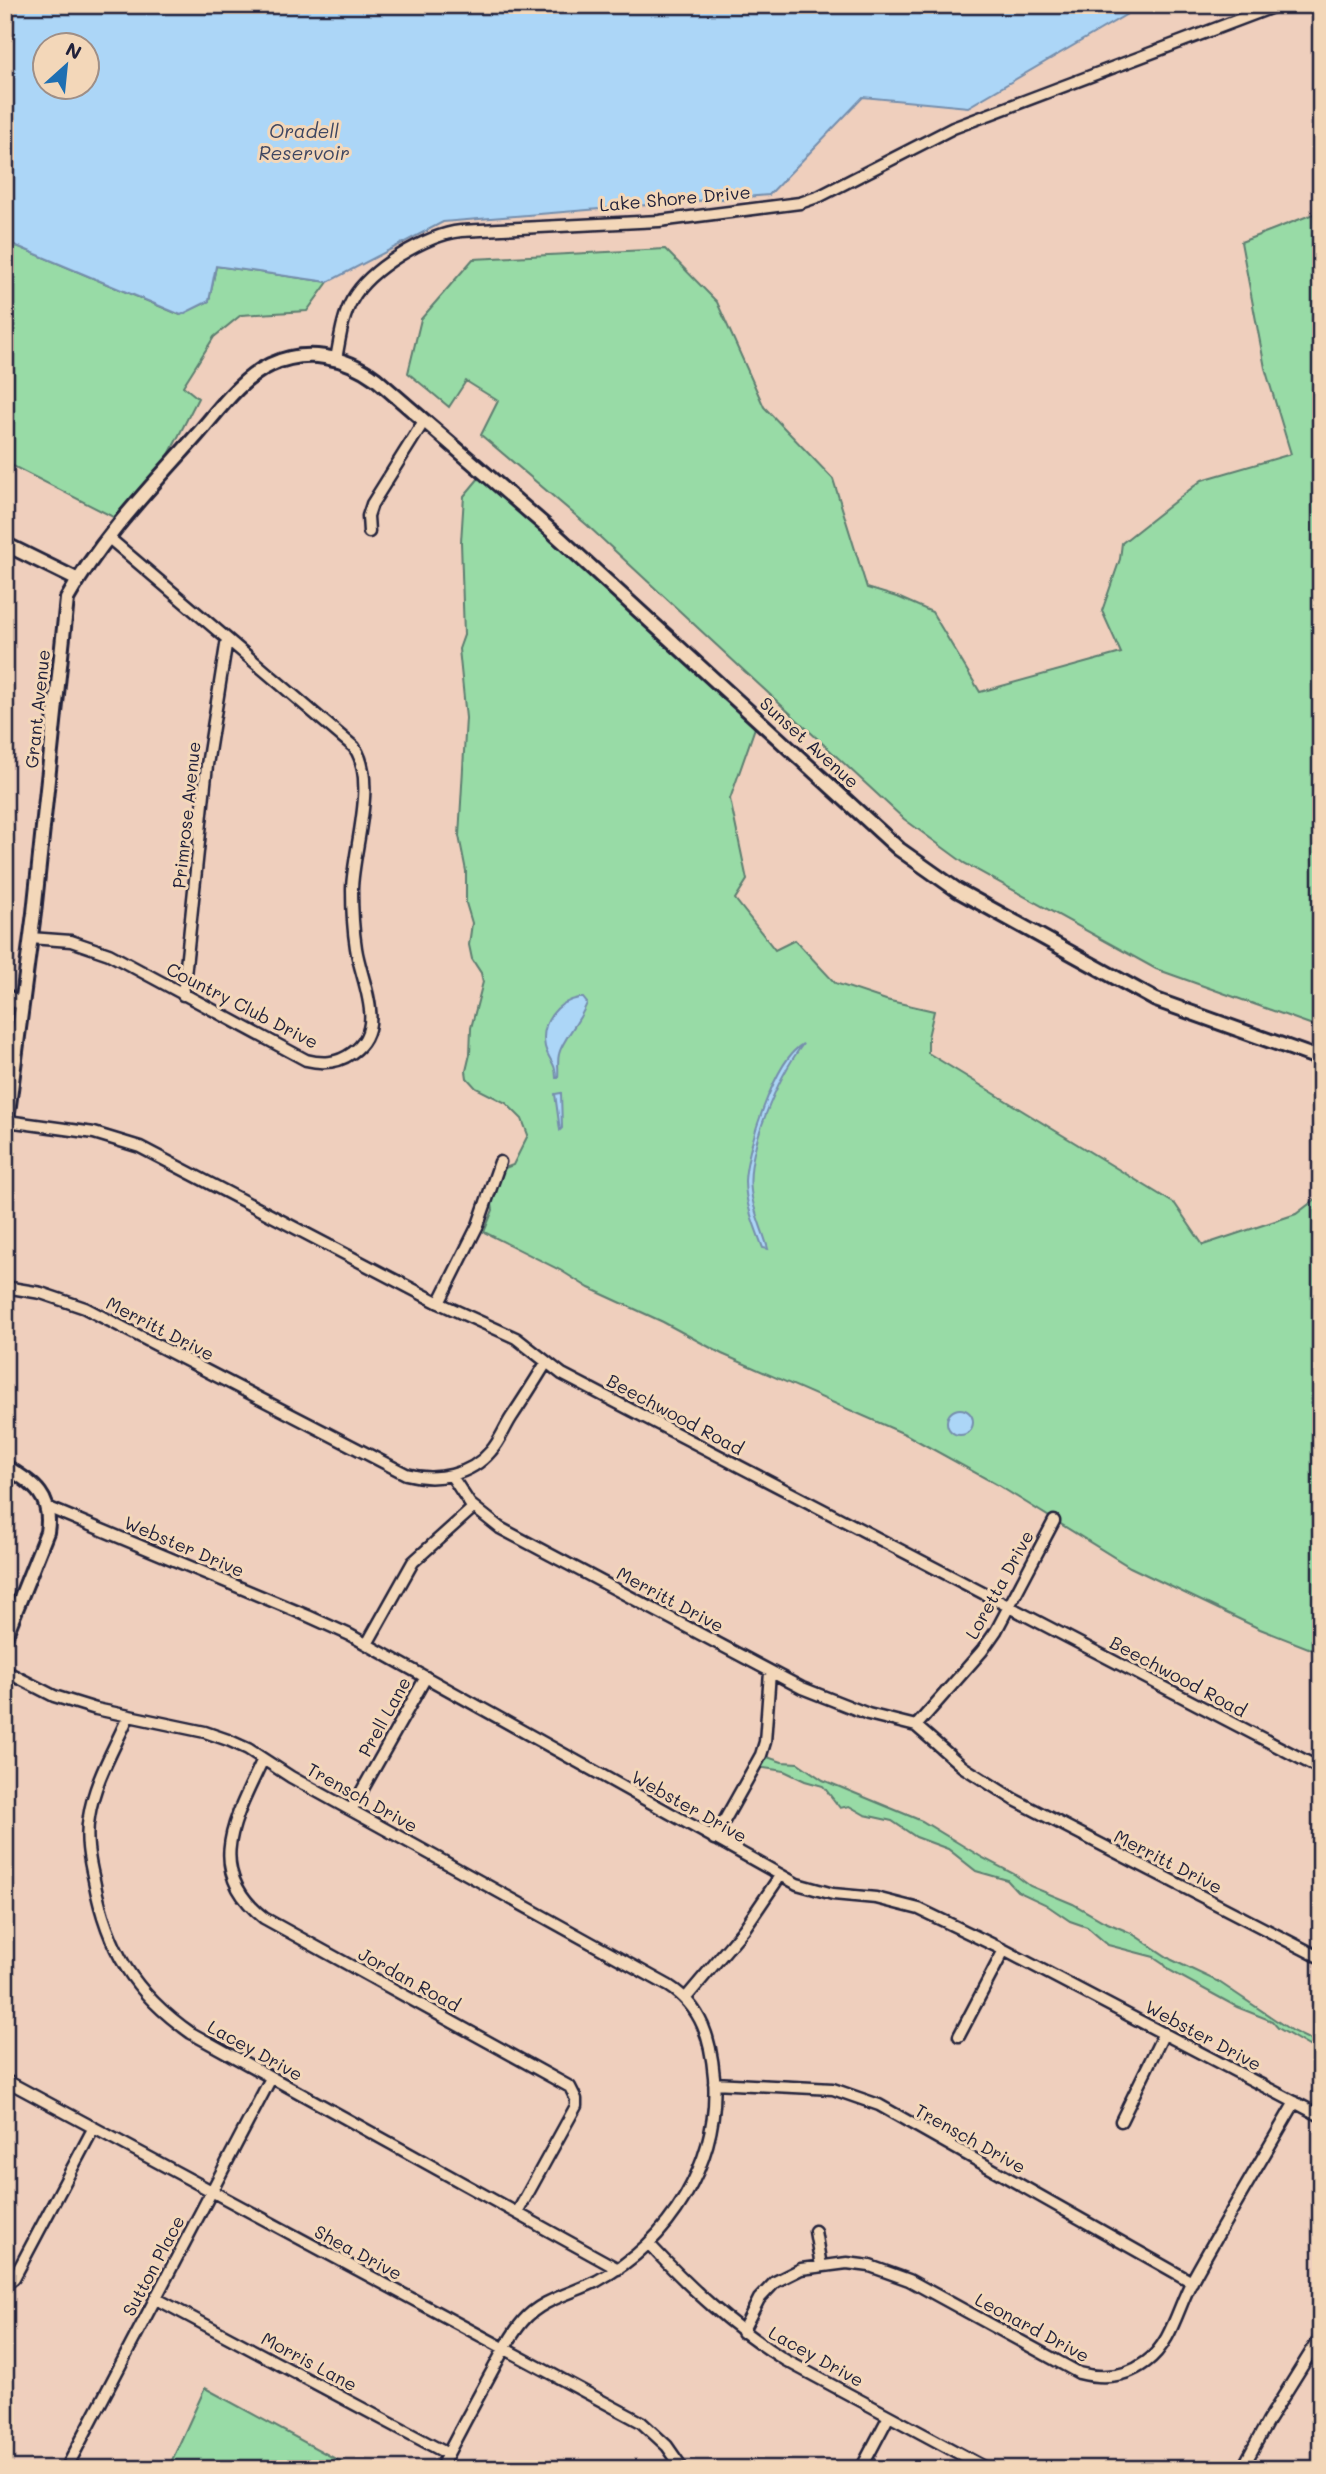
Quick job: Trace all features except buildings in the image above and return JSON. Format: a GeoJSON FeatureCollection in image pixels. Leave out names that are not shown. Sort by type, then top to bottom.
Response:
{"type":"FeatureCollection","features":[{"type":"Feature","properties":{"kind":"street","name":"Lake Shore Drive"},"geometry":{"type":"LineString","coordinates":[[336,359],[345,315],[358,290],[376,272],[436,235],[461,231],[660,221],[800,203],[820,196],[953,128],[1278,5]]}},
{"type":"Feature","properties":{"kind":"street","name":"Grant Avenue"},"geometry":{"type":"LineString","coordinates":[[5,1136],[30,938],[67,599],[85,567],[155,482],[242,384],[269,365],[297,357],[336,359]]}},
{"type":"Feature","properties":{"kind":"street","name":"Sunset Avenue"},"geometry":{"type":"LineString","coordinates":[[336,359],[364,371],[555,534],[899,849],[928,871],[957,890],[1156,1000],[1321,1059]]}},
{"type":"Feature","properties":{"kind":"street"},"geometry":{"type":"LineString","coordinates":[[369,532],[368,516],[372,504],[424,421]]}},
{"type":"Feature","properties":{"kind":"street","name":"Country Club Drive"},"geometry":{"type":"LineString","coordinates":[[30,938],[71,941],[109,954],[306,1060],[337,1061],[356,1050],[368,1032],[371,1021],[353,921],[353,874],[365,781],[361,760],[354,747],[109,538]]}},
{"type":"Feature","properties":{"kind":"street"},"geometry":{"type":"LineString","coordinates":[[5,544],[78,580]]}},
{"type":"Feature","properties":{"kind":"street","name":"Primrose Avenue"},"geometry":{"type":"LineString","coordinates":[[183,995],[207,765],[227,639]]}},
{"type":"Feature","properties":{"kind":"street"},"geometry":{"type":"LineString","coordinates":[[5,996],[22,1004]]}},
{"type":"Feature","properties":{"kind":"street","name":"Beechwood Road"},"geometry":{"type":"LineString","coordinates":[[7,1121],[94,1133],[140,1147],[439,1303],[516,1338],[562,1374],[1321,1769]]}},
{"type":"Feature","properties":{"kind":"street"},"geometry":{"type":"LineString","coordinates":[[439,1303],[478,1225],[500,1162]]}},
{"type":"Feature","properties":{"kind":"street","name":"Merritt Drive"},"geometry":{"type":"LineString","coordinates":[[5,1287],[41,1293],[85,1308],[406,1474],[433,1478],[450,1475],[473,1508],[500,1528],[770,1672],[834,1702],[916,1726],[963,1767],[1015,1800],[1321,1958]]}},
{"type":"Feature","properties":{"kind":"street"},"geometry":{"type":"LineString","coordinates":[[450,1475],[468,1469],[491,1452],[546,1363]]}},
{"type":"Feature","properties":{"kind":"street"},"geometry":{"type":"LineString","coordinates":[[5,1466],[33,1484],[40,1492],[49,1520],[47,1532],[5,1637]]}},
{"type":"Feature","properties":{"kind":"street","name":"Webster Drive"},"geometry":{"type":"LineString","coordinates":[[47,1507],[296,1610],[367,1644],[780,1876],[815,1891],[898,1902],[919,1909],[1004,1950],[1321,2116]]}},
{"type":"Feature","properties":{"kind":"street"},"geometry":{"type":"LineString","coordinates":[[367,1644],[413,1562],[473,1508]]}},
{"type":"Feature","properties":{"kind":"street","name":"Loretta Drive"},"geometry":{"type":"LineString","coordinates":[[916,1726],[982,1651],[1010,1607],[1054,1521]]}},
{"type":"Feature","properties":{"kind":"street","name":"Trensch Drive"},"geometry":{"type":"LineString","coordinates":[[5,1671],[54,1696],[128,1717],[205,1732],[228,1740],[668,1986],[685,1999]]}},
{"type":"Feature","properties":{"kind":"street"},"geometry":{"type":"LineString","coordinates":[[714,1839],[761,1755],[765,1742],[770,1672]]}},
{"type":"Feature","properties":{"kind":"street","name":"Prell Lane"},"geometry":{"type":"LineString","coordinates":[[351,1810],[426,1677]]}},
{"type":"Feature","properties":{"kind":"street","name":"Lacey Drive"},"geometry":{"type":"LineString","coordinates":[[128,1717],[97,1786],[89,1817],[88,1851],[104,1925],[125,1967],[154,2004],[191,2033],[618,2269]]}},
{"type":"Feature","properties":{"kind":"street","name":"Jordan Road"},"geometry":{"type":"LineString","coordinates":[[263,1759],[233,1824],[229,1846],[232,1875],[243,1898],[253,1909],[264,1918],[570,2087],[574,2092],[576,2106],[517,2213]]}},
{"type":"Feature","properties":{"kind":"street"},"geometry":{"type":"LineString","coordinates":[[440,2469],[514,2332],[537,2308],[618,2269],[649,2244],[676,2212],[701,2164],[712,2115],[714,2083],[708,2038],[702,2023],[685,1999],[744,1929],[780,1876]]}},
{"type":"Feature","properties":{"kind":"street"},"geometry":{"type":"LineString","coordinates":[[959,2036],[1004,1950]]}},
{"type":"Feature","properties":{"kind":"street"},"geometry":{"type":"LineString","coordinates":[[1121,2121],[1164,2033]]}},
{"type":"Feature","properties":{"kind":"street","name":"Sutton Place"},"geometry":{"type":"LineString","coordinates":[[66,2469],[271,2078]]}},
{"type":"Feature","properties":{"kind":"street","name":"Shea Drive"},"geometry":{"type":"LineString","coordinates":[[5,2080],[641,2422],[667,2446],[683,2469]]}},
{"type":"Feature","properties":{"kind":"street","name":"Trensch Drive"},"geometry":{"type":"LineString","coordinates":[[714,2083],[833,2089],[860,2097],[1192,2282]]}},
{"type":"Feature","properties":{"kind":"street","name":"Leonard Drive"},"geometry":{"type":"LineString","coordinates":[[742,2332],[759,2299],[775,2282],[801,2269],[847,2263],[890,2272],[909,2280],[1079,2373],[1120,2375],[1133,2370],[1156,2353],[1165,2340],[1192,2282],[1295,2102]]}},
{"type":"Feature","properties":{"kind":"street"},"geometry":{"type":"LineString","coordinates":[[5,2285],[15,2278],[93,2129]]}},
{"type":"Feature","properties":{"kind":"street"},"geometry":{"type":"LineString","coordinates":[[815,2231],[821,2266]]}},
{"type":"Feature","properties":{"kind":"street","name":"Lacey Drive"},"geometry":{"type":"LineString","coordinates":[[649,2244],[690,2288],[742,2332],[785,2360],[988,2469]]}},
{"type":"Feature","properties":{"kind":"street","name":"Morris Lane"},"geometry":{"type":"LineString","coordinates":[[155,2298],[448,2454]]}},
{"type":"Feature","properties":{"kind":"street"},"geometry":{"type":"LineString","coordinates":[[1242,2469],[1268,2421],[1319,2342]]}},
{"type":"Feature","properties":{"kind":"street"},"geometry":{"type":"LineString","coordinates":[[861,2469],[890,2416]]}},
{"type":"Feature","properties":{"kind":"green space"},"geometry":{"type":"Polygon","coordinates":[[[1321,211],[1321,1028],[1156,969],[964,863],[904,819],[587,525],[481,435],[498,401],[466,381],[449,407],[408,373],[421,319],[473,259],[665,249],[717,302],[764,407],[833,479],[867,588],[932,612],[980,692],[1121,653],[1102,611],[1120,559],[1122,543],[1202,480],[1291,454],[1265,368],[1241,242],[1321,211]]]}},
{"type":"Feature","properties":{"kind":"green space"},"geometry":{"type":"Polygon","coordinates":[[[5,241],[180,315],[209,301],[216,266],[328,282],[307,311],[241,315],[214,337],[183,386],[198,398],[155,482],[123,522],[5,462],[5,241]]]}},
{"type":"Feature","properties":{"kind":"green space"},"geometry":{"type":"Polygon","coordinates":[[[484,472],[758,719],[730,799],[747,880],[735,899],[775,950],[795,940],[835,983],[886,1000],[934,1011],[928,1037],[928,1053],[1175,1204],[1203,1245],[1296,1214],[1321,1195],[1321,1653],[1260,1629],[1130,1567],[996,1484],[907,1435],[722,1354],[484,1232],[493,1210],[490,1193],[497,1171],[513,1165],[528,1135],[522,1119],[506,1103],[476,1088],[467,1078],[466,1071],[471,1028],[483,982],[472,959],[469,945],[472,923],[466,903],[466,871],[459,836],[466,718],[459,649],[464,635],[461,542],[464,496],[484,472]]]}},
{"type":"Feature","properties":{"kind":"green space"},"geometry":{"type":"Polygon","coordinates":[[[763,1750],[767,1757],[798,1763],[823,1780],[922,1821],[1030,1886],[1131,1933],[1172,1960],[1219,1982],[1292,2031],[1321,2045],[1321,2053],[1278,2028],[1272,2021],[1237,2007],[1169,1970],[1154,1957],[1108,1945],[1087,1927],[1070,1921],[1045,1904],[1017,1891],[1007,1880],[976,1871],[948,1849],[916,1837],[892,1821],[865,1815],[849,1806],[840,1808],[823,1786],[784,1771],[757,1767],[763,1750]]]}},
{"type":"Feature","properties":{"kind":"green space"},"geometry":{"type":"Polygon","coordinates":[[[205,2388],[354,2469],[168,2469],[205,2388]]]}},
{"type":"Feature","properties":{"kind":"water","name":"Oradell Reservoir"},"geometry":{"type":"Polygon","coordinates":[[[5,5],[1233,5],[1141,6],[968,107],[863,97],[769,195],[443,222],[328,282],[216,266],[209,301],[181,315],[5,241],[5,5]]]}},
{"type":"Feature","properties":{"kind":"water"},"geometry":{"type":"Polygon","coordinates":[[[583,998],[587,1003],[561,1049],[556,1078],[555,1068],[545,1047],[547,1022],[563,1004],[583,998]]]}},
{"type":"Feature","properties":{"kind":"water"},"geometry":{"type":"Polygon","coordinates":[[[803,1044],[774,1094],[754,1155],[751,1174],[752,1198],[768,1249],[763,1248],[749,1207],[745,1190],[747,1167],[756,1128],[773,1086],[782,1067],[803,1044]]]}},
{"type":"Feature","properties":{"kind":"water"},"geometry":{"type":"Polygon","coordinates":[[[561,1093],[562,1128],[560,1130],[555,1094],[561,1093]]]}},
{"type":"Feature","properties":{"kind":"water"},"geometry":{"type":"Polygon","coordinates":[[[960,1409],[969,1413],[973,1422],[969,1431],[960,1435],[951,1431],[947,1422],[951,1413],[960,1409]]]}}]}
